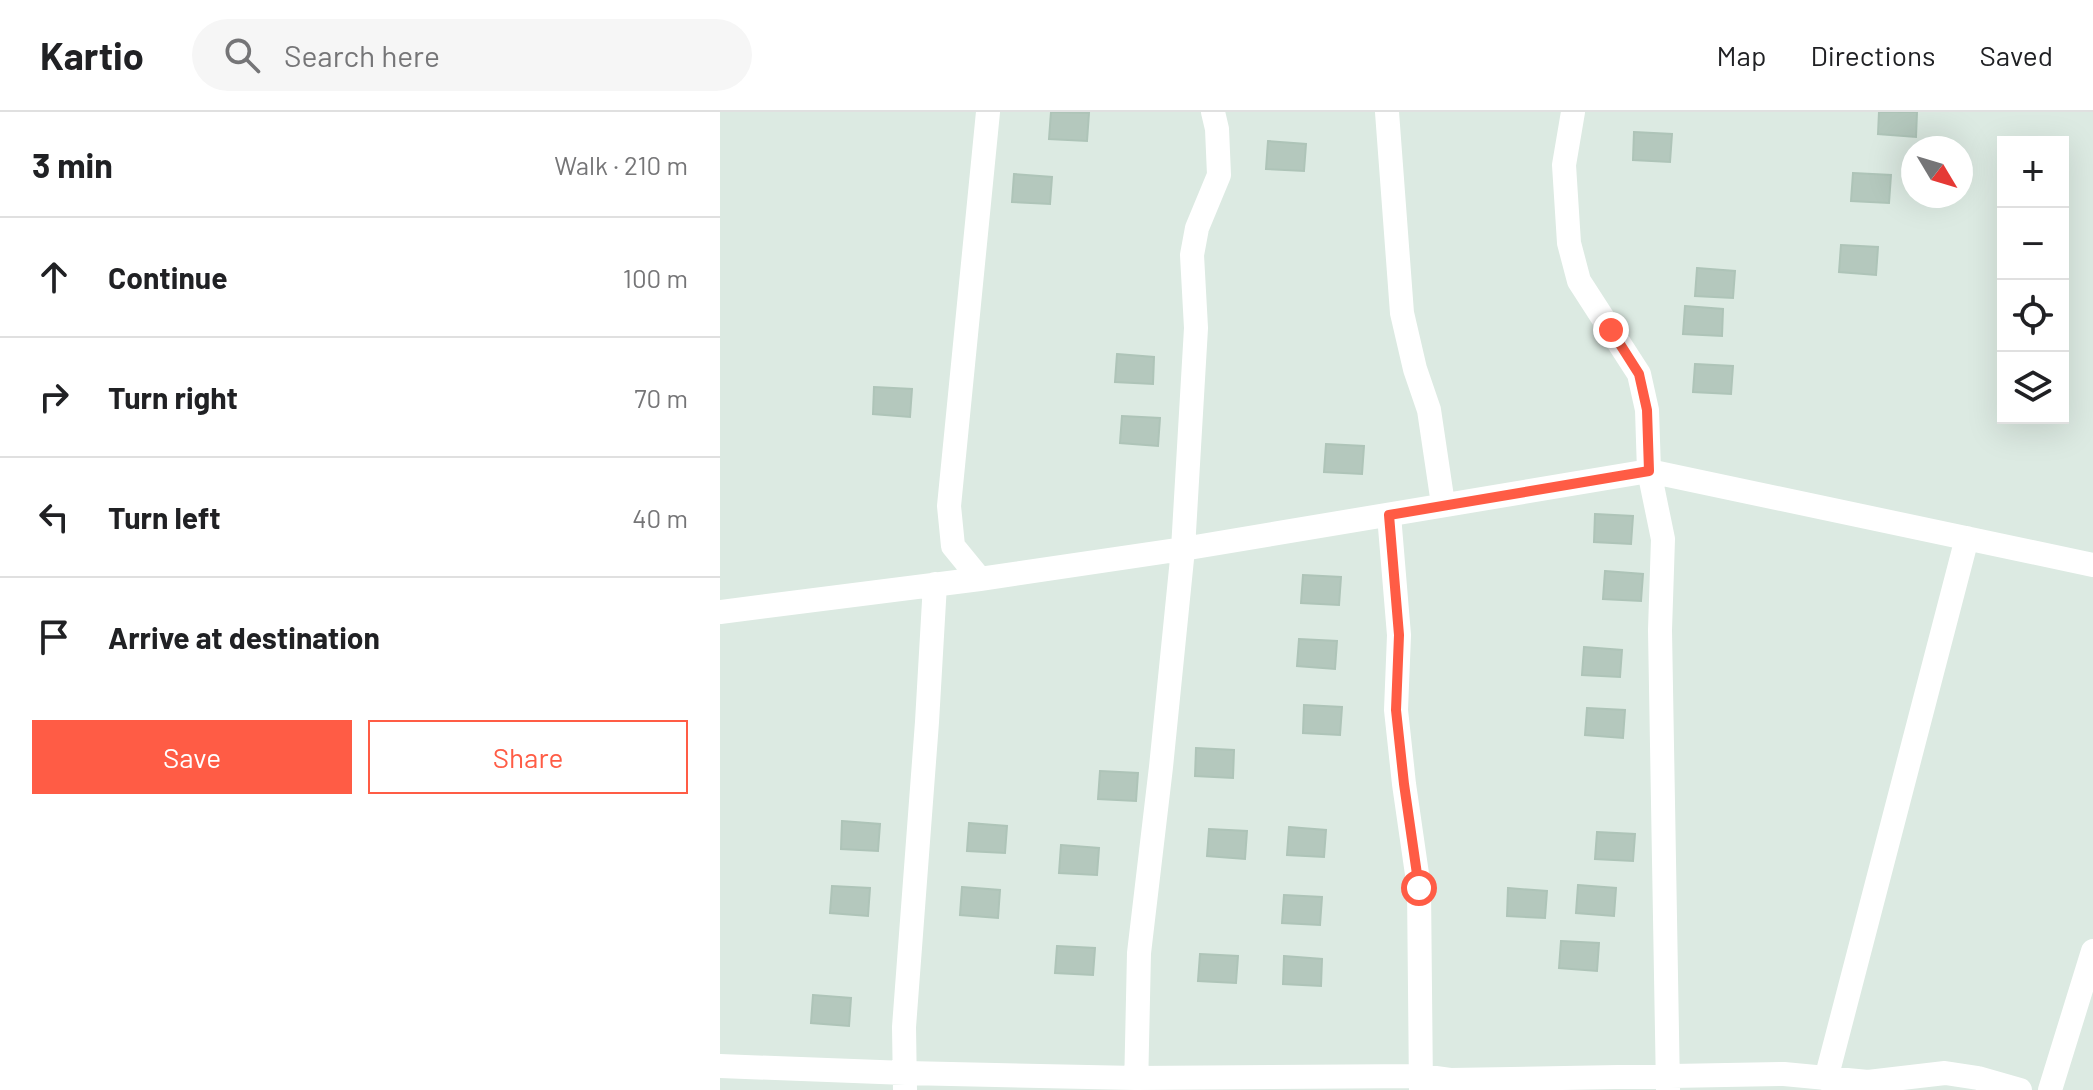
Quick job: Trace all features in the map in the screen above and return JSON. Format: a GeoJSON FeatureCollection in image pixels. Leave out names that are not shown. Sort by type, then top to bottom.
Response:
{"type":"FeatureCollection","features":[{"type":"Feature","properties":{"kind":"street"},"geometry":{"type":"LineString","coordinates":[[980,579],[953,546],[949,506],[988,112]]}},
{"type":"Feature","properties":{"kind":"street"},"geometry":{"type":"LineString","coordinates":[[1136,1084],[1139,953],[1183,549],[1196,328],[1192,255],[1197,228],[1219,175],[1213,112]]}},
{"type":"Feature","properties":{"kind":"street"},"geometry":{"type":"LineString","coordinates":[[1387,112],[1402,313],[1415,369],[1429,410],[1443,504]]}},
{"type":"Feature","properties":{"kind":"street"},"geometry":{"type":"LineString","coordinates":[[1573,112],[1564,165],[1569,243],[1579,281],[1639,374],[1647,410],[1649,471],[1663,539],[1660,630],[1668,1083]]}},
{"type":"Feature","properties":{"kind":"street"},"geometry":{"type":"LineString","coordinates":[[720,619],[720,612],[1183,549],[1649,471],[2093,565]]}},
{"type":"Feature","properties":{"kind":"street"},"geometry":{"type":"LineString","coordinates":[[1389,515],[1399,635],[1396,710],[1419,888],[1421,1083]]}},
{"type":"Feature","properties":{"kind":"street"},"geometry":{"type":"LineString","coordinates":[[1826,1079],[1967,538]]}},
{"type":"Feature","properties":{"kind":"street"},"geometry":{"type":"LineString","coordinates":[[906,1082],[904,1027],[935,584]]}},
{"type":"Feature","properties":{"kind":"street"},"geometry":{"type":"LineString","coordinates":[[2050,1090],[2093,951]]}},
{"type":"Feature","properties":{"kind":"street"},"geometry":{"type":"LineString","coordinates":[[720,1066],[906,1082],[1136,1084],[1421,1083],[1450,1080],[1668,1083],[1784,1074],[1868,1082],[1945,1073],[1978,1078],[2020,1090]]}},
{"type":"Feature","properties":{"kind":"building"},"geometry":{"type":"Polygon","coordinates":[[[1051,112],[1089,113],[1087,141],[1049,139],[1051,112]]]}},
{"type":"Feature","properties":{"kind":"building"},"geometry":{"type":"Polygon","coordinates":[[[1879,112],[1917,112],[1916,136],[1878,134],[1879,112]]]}},
{"type":"Feature","properties":{"kind":"building"},"geometry":{"type":"Polygon","coordinates":[[[1634,132],[1672,134],[1670,162],[1633,160],[1634,132]]]}},
{"type":"Feature","properties":{"kind":"building"},"geometry":{"type":"Polygon","coordinates":[[[1268,141],[1306,144],[1304,171],[1266,169],[1268,141]]]}},
{"type":"Feature","properties":{"kind":"building"},"geometry":{"type":"Polygon","coordinates":[[[1853,173],[1891,175],[1889,203],[1851,201],[1853,173]]]}},
{"type":"Feature","properties":{"kind":"building"},"geometry":{"type":"Polygon","coordinates":[[[1014,174],[1052,177],[1050,204],[1012,202],[1014,174]]]}},
{"type":"Feature","properties":{"kind":"building"},"geometry":{"type":"Polygon","coordinates":[[[1841,245],[1878,247],[1876,275],[1839,272],[1841,245]]]}},
{"type":"Feature","properties":{"kind":"building"},"geometry":{"type":"Polygon","coordinates":[[[1697,268],[1735,271],[1733,298],[1695,296],[1697,268]]]}},
{"type":"Feature","properties":{"kind":"building"},"geometry":{"type":"Polygon","coordinates":[[[1685,306],[1723,309],[1722,336],[1683,334],[1685,306]]]}},
{"type":"Feature","properties":{"kind":"building"},"geometry":{"type":"Polygon","coordinates":[[[1117,354],[1154,357],[1153,384],[1115,382],[1117,354]]]}},
{"type":"Feature","properties":{"kind":"building"},"geometry":{"type":"Polygon","coordinates":[[[1695,364],[1733,366],[1731,394],[1693,392],[1695,364]]]}},
{"type":"Feature","properties":{"kind":"building"},"geometry":{"type":"Polygon","coordinates":[[[874,387],[912,389],[910,417],[873,414],[874,387]]]}},
{"type":"Feature","properties":{"kind":"building"},"geometry":{"type":"Polygon","coordinates":[[[1122,416],[1160,418],[1158,446],[1120,443],[1122,416]]]}},
{"type":"Feature","properties":{"kind":"building"},"geometry":{"type":"Polygon","coordinates":[[[1326,444],[1364,446],[1362,474],[1324,472],[1326,444]]]}},
{"type":"Feature","properties":{"kind":"building"},"geometry":{"type":"Polygon","coordinates":[[[1595,514],[1633,516],[1631,544],[1594,542],[1595,514]]]}},
{"type":"Feature","properties":{"kind":"building"},"geometry":{"type":"Polygon","coordinates":[[[1605,571],[1643,574],[1641,601],[1603,599],[1605,571]]]}},
{"type":"Feature","properties":{"kind":"building"},"geometry":{"type":"Polygon","coordinates":[[[1303,575],[1341,577],[1339,605],[1301,603],[1303,575]]]}},
{"type":"Feature","properties":{"kind":"building"},"geometry":{"type":"Polygon","coordinates":[[[1299,639],[1337,641],[1335,669],[1297,666],[1299,639]]]}},
{"type":"Feature","properties":{"kind":"building"},"geometry":{"type":"Polygon","coordinates":[[[1584,647],[1622,650],[1620,677],[1582,675],[1584,647]]]}},
{"type":"Feature","properties":{"kind":"building"},"geometry":{"type":"Polygon","coordinates":[[[1304,705],[1342,707],[1340,735],[1303,733],[1304,705]]]}},
{"type":"Feature","properties":{"kind":"building"},"geometry":{"type":"Polygon","coordinates":[[[1587,708],[1625,710],[1623,738],[1585,735],[1587,708]]]}},
{"type":"Feature","properties":{"kind":"building"},"geometry":{"type":"Polygon","coordinates":[[[1196,748],[1234,750],[1233,778],[1195,776],[1196,748]]]}},
{"type":"Feature","properties":{"kind":"building"},"geometry":{"type":"Polygon","coordinates":[[[1100,771],[1138,773],[1136,801],[1098,799],[1100,771]]]}},
{"type":"Feature","properties":{"kind":"building"},"geometry":{"type":"Polygon","coordinates":[[[842,821],[880,824],[878,851],[841,849],[842,821]]]}},
{"type":"Feature","properties":{"kind":"building"},"geometry":{"type":"Polygon","coordinates":[[[969,823],[1007,826],[1005,853],[967,851],[969,823]]]}},
{"type":"Feature","properties":{"kind":"building"},"geometry":{"type":"Polygon","coordinates":[[[1289,827],[1326,830],[1324,857],[1287,855],[1289,827]]]}},
{"type":"Feature","properties":{"kind":"building"},"geometry":{"type":"Polygon","coordinates":[[[1209,829],[1247,831],[1245,859],[1207,856],[1209,829]]]}},
{"type":"Feature","properties":{"kind":"building"},"geometry":{"type":"Polygon","coordinates":[[[1597,832],[1635,834],[1633,861],[1595,859],[1597,832]]]}},
{"type":"Feature","properties":{"kind":"building"},"geometry":{"type":"Polygon","coordinates":[[[1061,845],[1099,848],[1097,875],[1059,873],[1061,845]]]}},
{"type":"Feature","properties":{"kind":"building"},"geometry":{"type":"Polygon","coordinates":[[[1578,885],[1616,888],[1614,916],[1576,913],[1578,885]]]}},
{"type":"Feature","properties":{"kind":"building"},"geometry":{"type":"Polygon","coordinates":[[[832,886],[870,888],[868,916],[830,913],[832,886]]]}},
{"type":"Feature","properties":{"kind":"building"},"geometry":{"type":"Polygon","coordinates":[[[962,887],[1000,890],[998,918],[960,915],[962,887]]]}},
{"type":"Feature","properties":{"kind":"building"},"geometry":{"type":"Polygon","coordinates":[[[1508,888],[1547,891],[1545,918],[1507,916],[1508,888]]]}},
{"type":"Feature","properties":{"kind":"building"},"geometry":{"type":"Polygon","coordinates":[[[1284,895],[1322,897],[1320,925],[1282,923],[1284,895]]]}},
{"type":"Feature","properties":{"kind":"building"},"geometry":{"type":"Polygon","coordinates":[[[1561,941],[1599,943],[1597,971],[1559,968],[1561,941]]]}},
{"type":"Feature","properties":{"kind":"building"},"geometry":{"type":"Polygon","coordinates":[[[1057,946],[1095,948],[1093,975],[1055,973],[1057,946]]]}},
{"type":"Feature","properties":{"kind":"building"},"geometry":{"type":"Polygon","coordinates":[[[1200,954],[1238,956],[1236,983],[1198,981],[1200,954]]]}},
{"type":"Feature","properties":{"kind":"building"},"geometry":{"type":"Polygon","coordinates":[[[1284,956],[1322,959],[1321,986],[1283,984],[1284,956]]]}},
{"type":"Feature","properties":{"kind":"building"},"geometry":{"type":"Polygon","coordinates":[[[813,995],[851,998],[849,1026],[811,1023],[813,995]]]}},
{"type":"Feature","properties":{"kind":"route"},"geometry":{"type":"LineString","coordinates":[[1419,888],[1396,710],[1399,635],[1389,515],[1649,471],[1647,410],[1639,374],[1611,330]]}}]}
